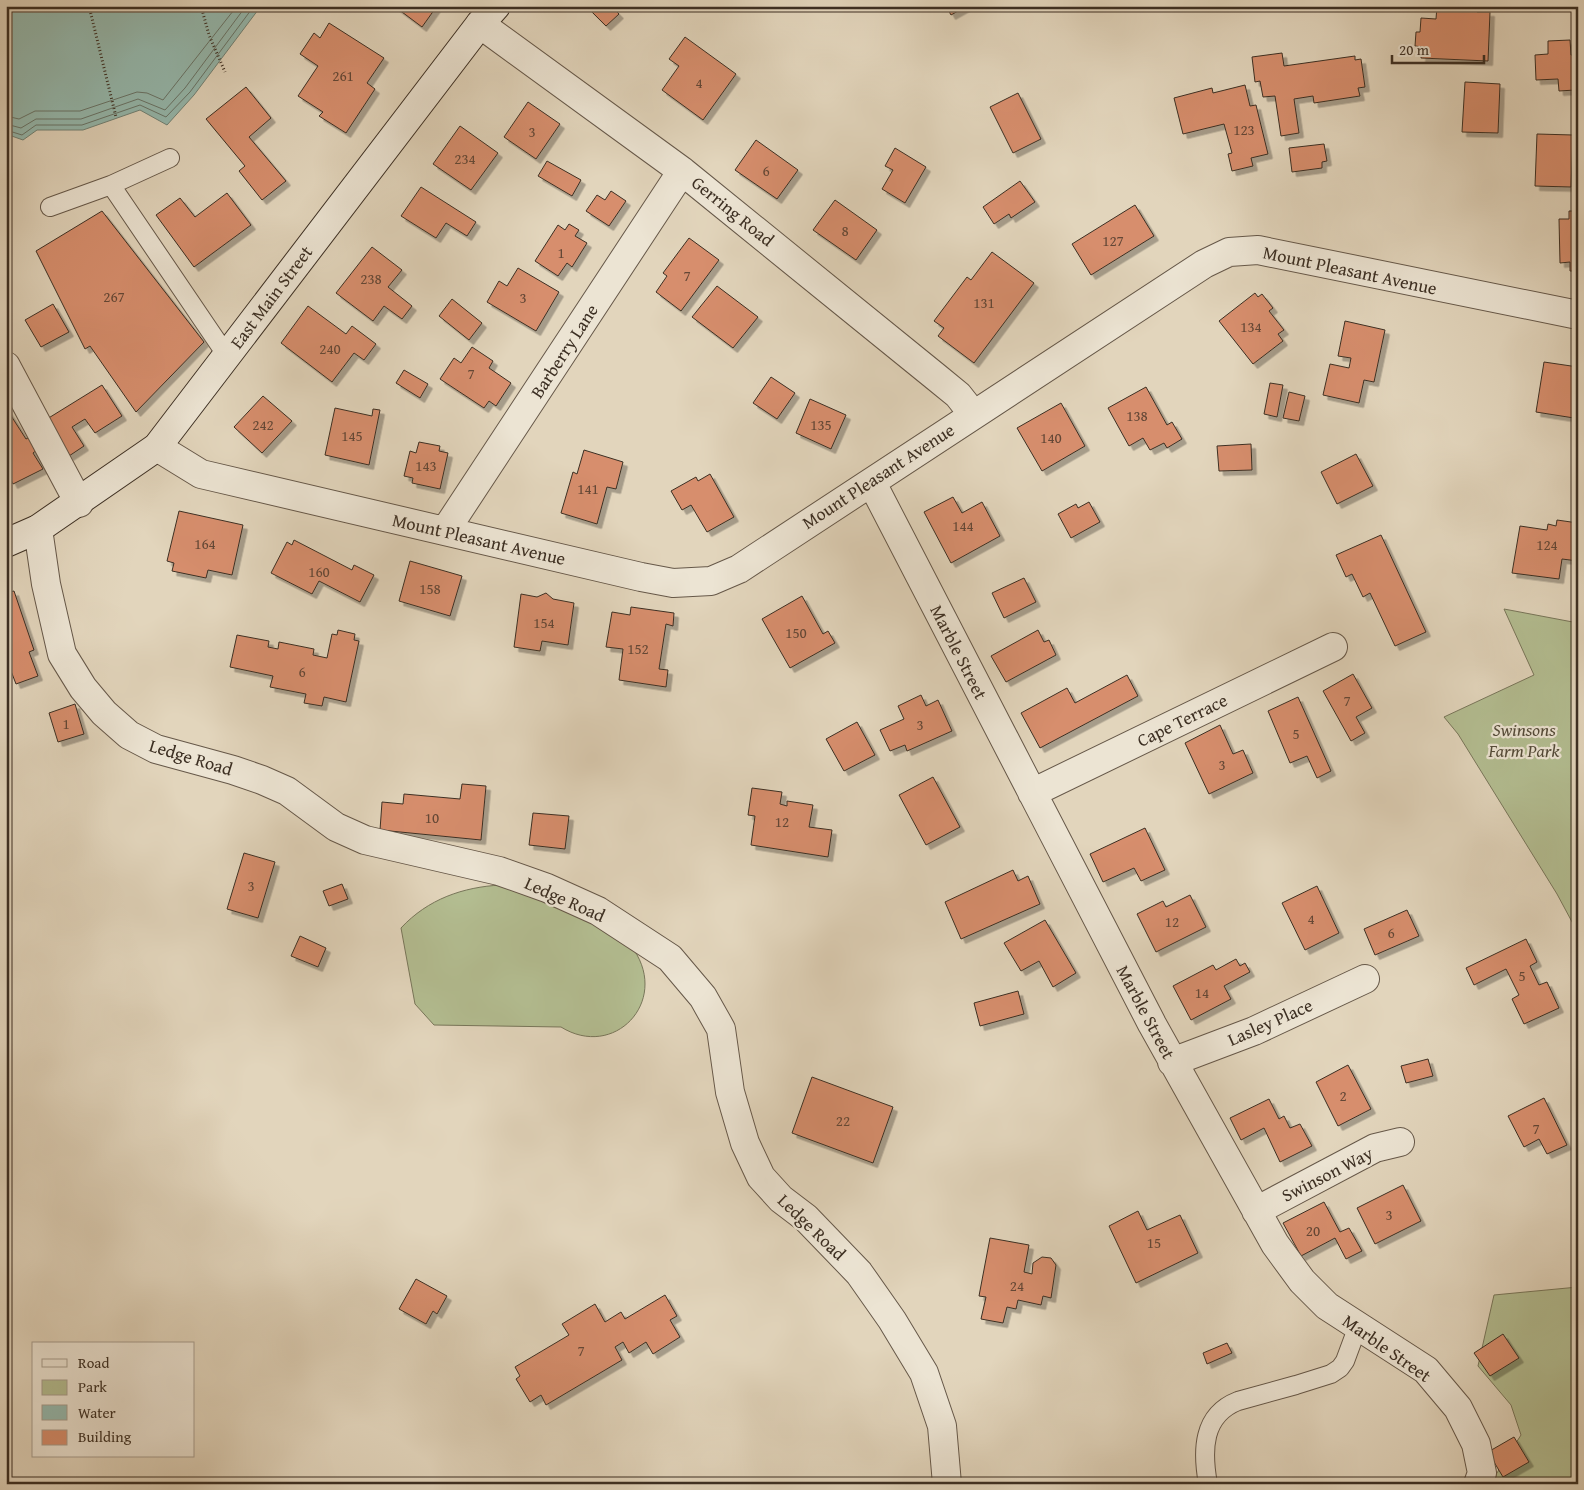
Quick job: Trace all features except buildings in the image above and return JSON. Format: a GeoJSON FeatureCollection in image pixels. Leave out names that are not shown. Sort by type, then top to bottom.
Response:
{"type":"FeatureCollection","features":[{"type":"Feature","properties":{"kind":"street","name":"Gerring Road"},"geometry":{"type":"LineString","coordinates":[[488,15],[936,376],[958,395],[973,414]]}},
{"type":"Feature","properties":{"kind":"street","name":"East Main Street"},"geometry":{"type":"LineString","coordinates":[[6,543],[38,529],[79,503],[157,447],[488,15]]}},
{"type":"Feature","properties":{"kind":"street","name":"Barberry Lane"},"geometry":{"type":"LineString","coordinates":[[445,531],[682,171]]}},
{"type":"Feature","properties":{"kind":"street","name":"Mount Pleasant Avenue"},"geometry":{"type":"LineString","coordinates":[[157,447],[201,474],[640,577],[673,583],[711,581],[739,568],[786,536],[872,483],[973,414],[1204,264],[1229,252],[1258,250],[1578,316]]}},
{"type":"Feature","properties":{"kind":"street"},"geometry":{"type":"LineString","coordinates":[[6,366],[79,503]]}},
{"type":"Feature","properties":{"kind":"street","name":"Marble Street"},"geometry":{"type":"LineString","coordinates":[[872,483],[1172,1062],[1275,1244],[1302,1281],[1327,1306],[1426,1370],[1458,1408],[1476,1444],[1482,1473],[1478,1484]]}},
{"type":"Feature","properties":{"kind":"street","name":"Ledge Road"},"geometry":{"type":"LineString","coordinates":[[38,529],[46,584],[62,654],[88,694],[104,713],[129,735],[156,749],[262,780],[294,796],[336,827],[364,840],[499,871],[547,888],[598,911],[670,958],[703,996],[722,1029],[730,1092],[745,1143],[761,1177],[781,1199],[806,1218],[859,1273],[892,1320],[924,1373],[942,1426],[947,1484]]}},
{"type":"Feature","properties":{"kind":"street","name":"Cape Terrace"},"geometry":{"type":"LineString","coordinates":[[1032,793],[1333,647]]}},
{"type":"Feature","properties":{"kind":"street","name":"Lasley Place"},"geometry":{"type":"LineString","coordinates":[[1172,1062],[1254,1031],[1365,979]]}},
{"type":"Feature","properties":{"kind":"street","name":"Swinson Way"},"geometry":{"type":"LineString","coordinates":[[1256,1211],[1375,1148],[1400,1142]]}},
{"type":"Feature","properties":{"kind":"lane"},"geometry":{"type":"LineString","coordinates":[[50,207],[111,185],[170,158]]}},
{"type":"Feature","properties":{"kind":"lane"},"geometry":{"type":"LineString","coordinates":[[111,185],[227,356]]}},
{"type":"Feature","properties":{"kind":"lane"},"geometry":{"type":"LineString","coordinates":[[1208,1484],[1205,1469],[1206,1440],[1216,1414],[1226,1406],[1238,1401],[1296,1385],[1335,1371],[1345,1361],[1358,1326]]}},
{"type":"Feature","properties":{"kind":"path"},"geometry":{"type":"LineString","coordinates":[[90,6],[116,117]]}},
{"type":"Feature","properties":{"kind":"path"},"geometry":{"type":"LineString","coordinates":[[201,6],[209,35],[225,72]]}},
{"type":"Feature","properties":{"kind":"green space","name":"Swinsons Farm Park"},"geometry":{"type":"Polygon","coordinates":[[[1504,609],[1578,623],[1578,933],[1557,894],[1458,734],[1444,717],[1534,675],[1504,609]]]}},
{"type":"Feature","properties":{"kind":"green space"},"geometry":{"type":"Polygon","coordinates":[[[501,885],[549,895],[634,950],[643,970],[645,989],[640,1006],[630,1020],[617,1031],[600,1036],[581,1035],[561,1027],[434,1025],[415,1004],[401,928],[423,909],[447,896],[473,888],[501,885]]]}},
{"type":"Feature","properties":{"kind":"green space"},"geometry":{"type":"Polygon","coordinates":[[[1578,1287],[1578,1484],[1490,1484],[1521,1435],[1511,1405],[1478,1366],[1494,1295],[1578,1287]]]}},
{"type":"Feature","properties":{"kind":"water"},"geometry":{"type":"Polygon","coordinates":[[[6,6],[261,6],[194,95],[167,125],[140,110],[83,130],[37,130],[23,140],[6,134],[6,6]]]}}]}
